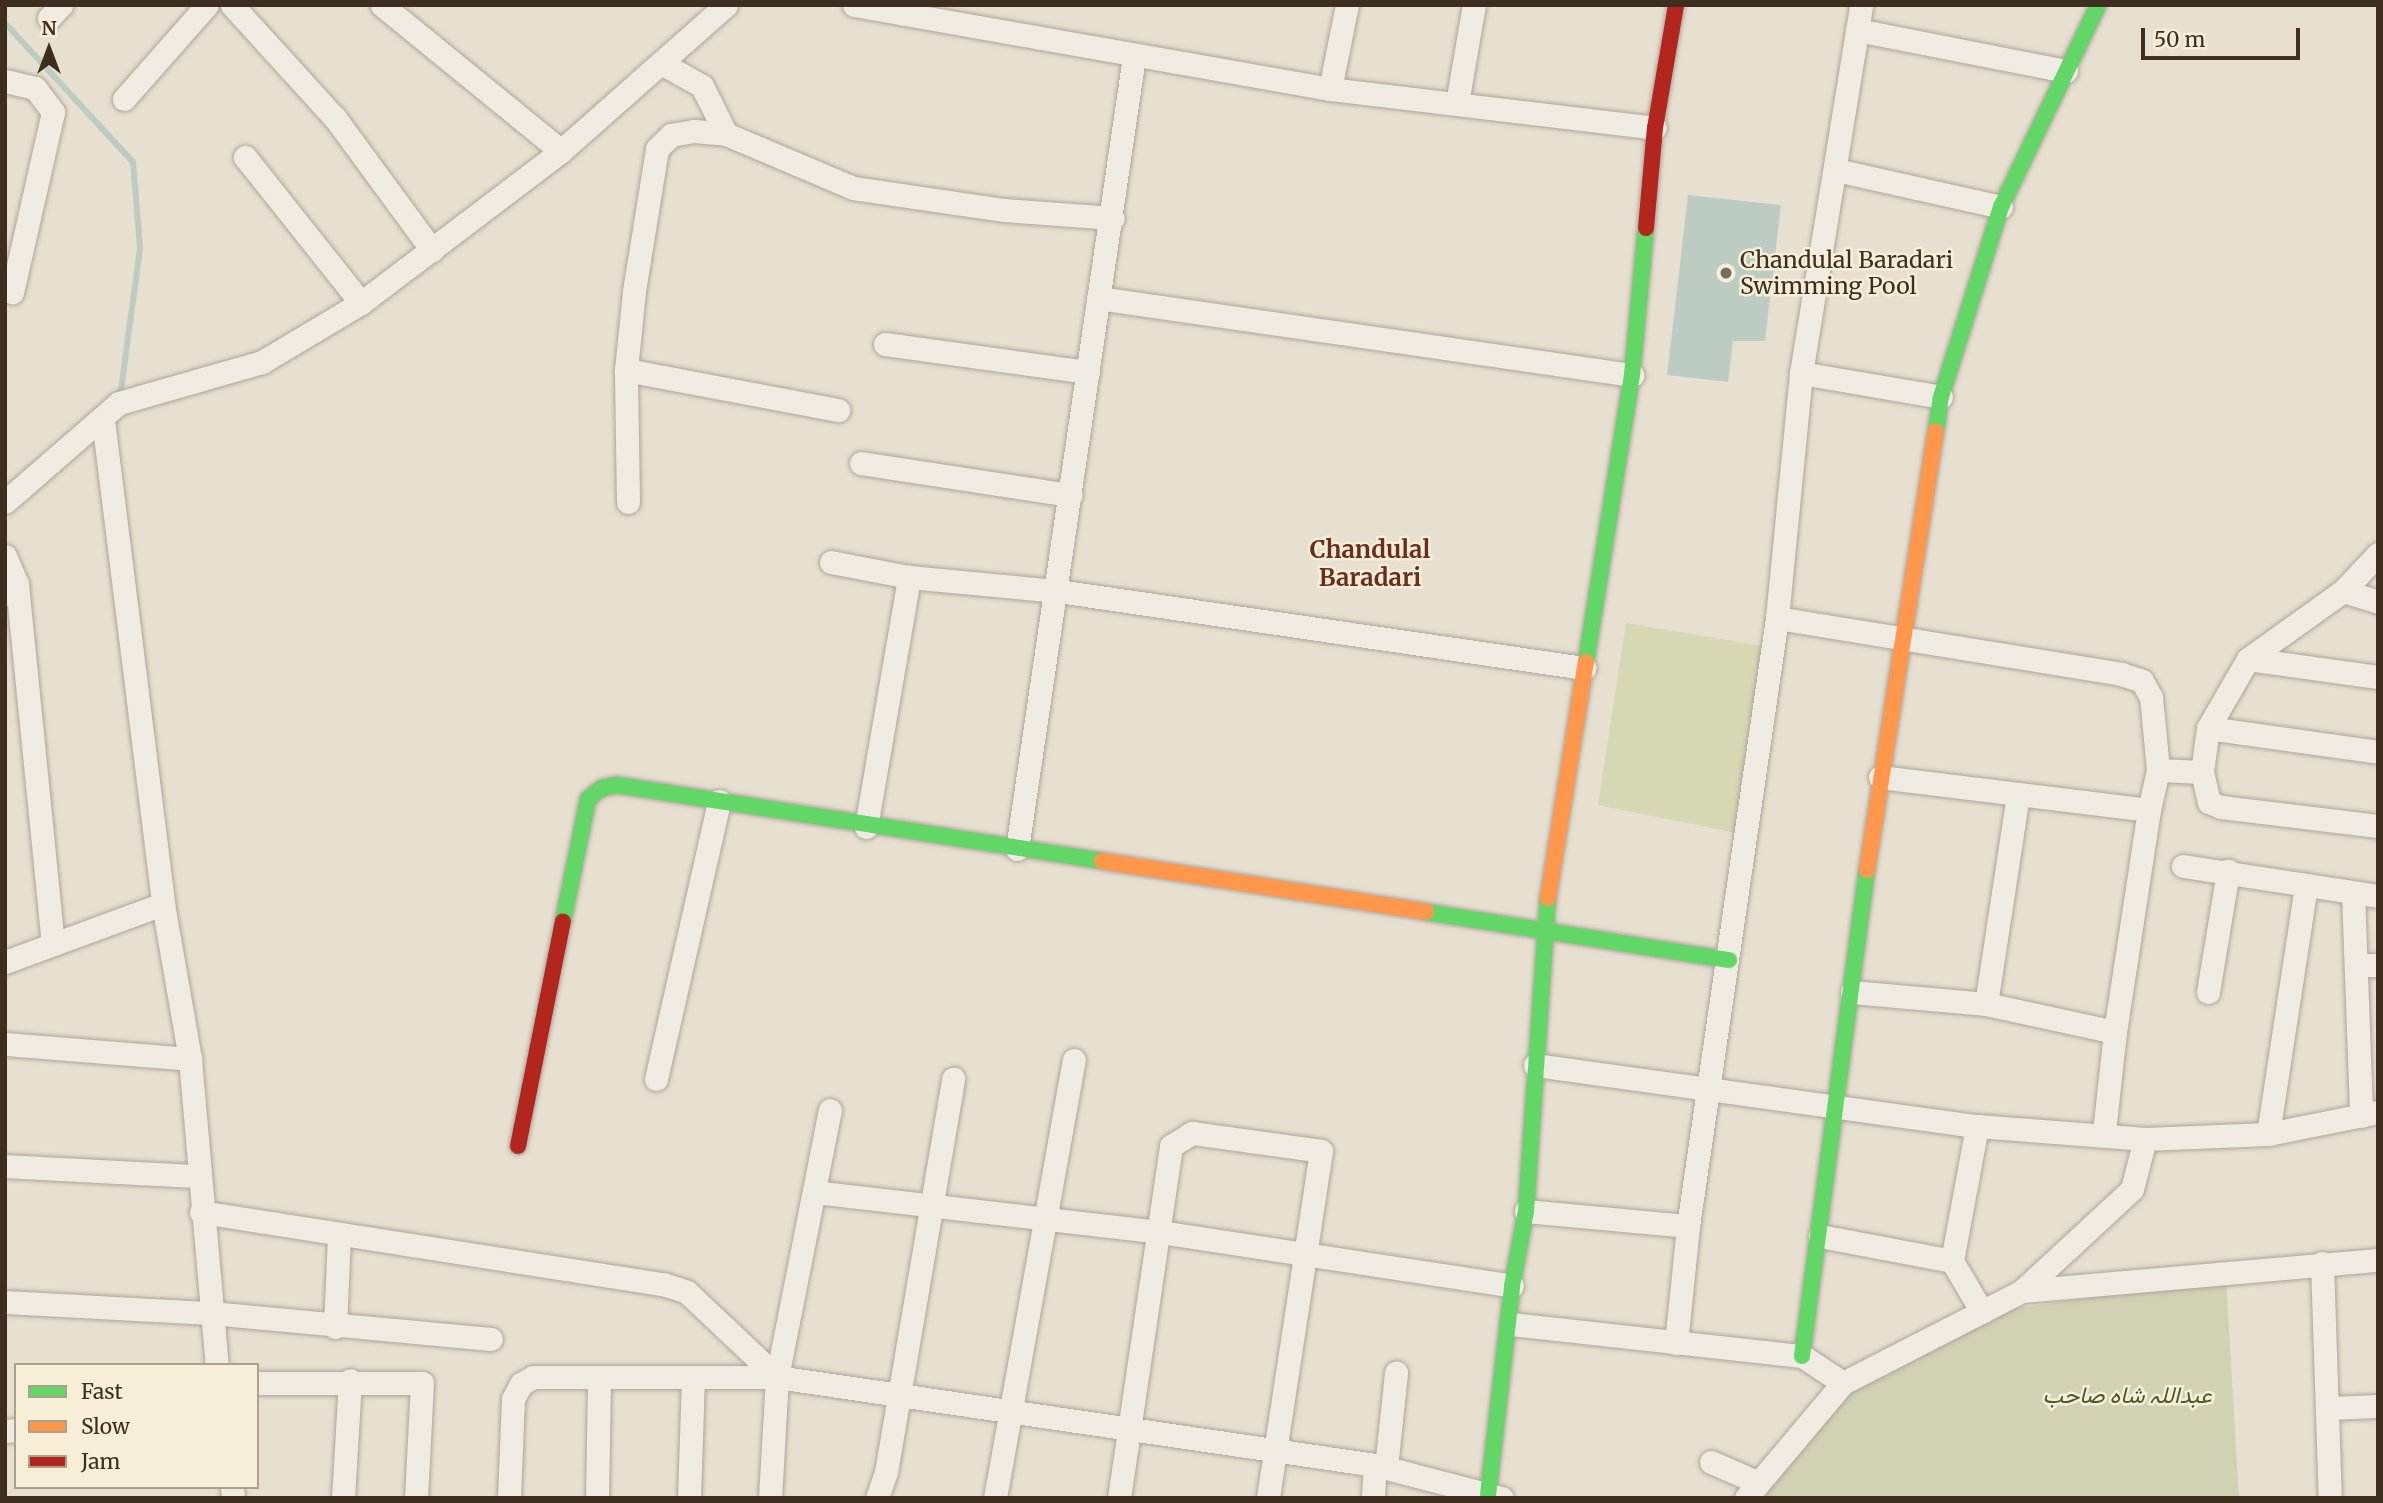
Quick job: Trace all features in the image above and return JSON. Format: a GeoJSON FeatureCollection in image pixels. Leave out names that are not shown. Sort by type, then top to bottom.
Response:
{"type":"FeatureCollection","features":[{"type":"Feature","properties":{"kind":"street"},"geometry":{"type":"LineString","coordinates":[[124,99],[207,5]]}},
{"type":"Feature","properties":{"kind":"street"},"geometry":{"type":"LineString","coordinates":[[232,5],[335,118],[432,250]]}},
{"type":"Feature","properties":{"kind":"street"},"geometry":{"type":"LineString","coordinates":[[382,5],[561,151]]}},
{"type":"Feature","properties":{"kind":"street"},"geometry":{"type":"LineString","coordinates":[[5,502],[14,484],[103,420],[119,403],[262,362],[361,303],[561,151],[726,5]]}},
{"type":"Feature","properties":{"kind":"street"},"geometry":{"type":"LineString","coordinates":[[855,5],[1134,57],[1330,89],[1655,128]]}},
{"type":"Feature","properties":{"kind":"street"},"geometry":{"type":"LineString","coordinates":[[1330,89],[1347,5]]}},
{"type":"Feature","properties":{"kind":"street"},"geometry":{"type":"LineString","coordinates":[[1457,103],[1474,5]]}},
{"type":"Feature","properties":{"kind":"street"},"geometry":{"type":"LineString","coordinates":[[509,1498],[513,1399],[521,1384],[533,1377],[693,1380],[777,1377],[1380,1466],[1495,1496],[1512,1286],[1526,1211],[1543,933],[1632,375],[1655,128],[1676,5]]}},
{"type":"Feature","properties":{"kind":"street"},"geometry":{"type":"LineString","coordinates":[[1676,1343],[1688,1226],[1777,618],[1801,373],[1861,5]]}},
{"type":"Feature","properties":{"kind":"street"},"geometry":{"type":"LineString","coordinates":[[1802,1356],[1838,1106],[1880,777],[1905,642],[1941,397],[2001,207],[2098,5]]}},
{"type":"Feature","properties":{"kind":"street"},"geometry":{"type":"LineString","coordinates":[[1857,30],[2066,71]]}},
{"type":"Feature","properties":{"kind":"street"},"geometry":{"type":"LineString","coordinates":[[1017,849],[1058,591],[1098,298],[1114,218],[1134,57]]}},
{"type":"Feature","properties":{"kind":"street"},"geometry":{"type":"LineString","coordinates":[[661,63],[702,86],[726,134]]}},
{"type":"Feature","properties":{"kind":"street"},"geometry":{"type":"LineString","coordinates":[[5,81],[36,88],[53,112],[12,292]]}},
{"type":"Feature","properties":{"kind":"street"},"geometry":{"type":"LineString","coordinates":[[628,502],[626,370],[657,149],[671,135],[682,132],[726,134],[853,188],[1004,210],[1114,218]]}},
{"type":"Feature","properties":{"kind":"street"},"geometry":{"type":"LineString","coordinates":[[245,157],[361,303]]}},
{"type":"Feature","properties":{"kind":"street"},"geometry":{"type":"LineString","coordinates":[[1836,170],[2001,207]]}},
{"type":"Feature","properties":{"kind":"street"},"geometry":{"type":"LineString","coordinates":[[1098,298],[1632,375]]}},
{"type":"Feature","properties":{"kind":"street"},"geometry":{"type":"LineString","coordinates":[[885,344],[1088,372]]}},
{"type":"Feature","properties":{"kind":"street"},"geometry":{"type":"LineString","coordinates":[[626,370],[838,410]]}},
{"type":"Feature","properties":{"kind":"street"},"geometry":{"type":"LineString","coordinates":[[1801,373],[1941,397]]}},
{"type":"Feature","properties":{"kind":"street"},"geometry":{"type":"LineString","coordinates":[[103,420],[163,904],[190,1059],[201,1212],[217,1363]]}},
{"type":"Feature","properties":{"kind":"street"},"geometry":{"type":"LineString","coordinates":[[861,463],[1071,495]]}},
{"type":"Feature","properties":{"kind":"street"},"geometry":{"type":"LineString","coordinates":[[2378,554],[2343,591],[2248,659],[2208,728],[2202,772],[2209,803],[2221,807],[2378,826]]}},
{"type":"Feature","properties":{"kind":"street"},"geometry":{"type":"LineString","coordinates":[[5,556],[53,942]]}},
{"type":"Feature","properties":{"kind":"street"},"geometry":{"type":"LineString","coordinates":[[831,562],[909,576],[1058,591],[1584,667]]}},
{"type":"Feature","properties":{"kind":"street"},"geometry":{"type":"LineString","coordinates":[[866,827],[909,576]]}},
{"type":"Feature","properties":{"kind":"street"},"geometry":{"type":"LineString","coordinates":[[2343,591],[2378,602]]}},
{"type":"Feature","properties":{"kind":"street"},"geometry":{"type":"LineString","coordinates":[[1777,618],[2142,681],[2151,697],[2158,770],[2149,810],[2115,1032],[2104,1132]]}},
{"type":"Feature","properties":{"kind":"street"},"geometry":{"type":"LineString","coordinates":[[2248,659],[2378,677]]}},
{"type":"Feature","properties":{"kind":"street"},"geometry":{"type":"LineString","coordinates":[[2208,728],[2378,752]]}},
{"type":"Feature","properties":{"kind":"street"},"geometry":{"type":"LineString","coordinates":[[2158,770],[2202,772]]}},
{"type":"Feature","properties":{"kind":"street"},"geometry":{"type":"LineString","coordinates":[[1880,777],[2149,810]]}},
{"type":"Feature","properties":{"kind":"street"},"geometry":{"type":"LineString","coordinates":[[518,1146],[588,799],[601,788],[635,785],[866,827],[1729,960]]}},
{"type":"Feature","properties":{"kind":"street"},"geometry":{"type":"LineString","coordinates":[[1986,1004],[2018,794]]}},
{"type":"Feature","properties":{"kind":"street"},"geometry":{"type":"LineString","coordinates":[[656,1079],[719,801]]}},
{"type":"Feature","properties":{"kind":"street"},"geometry":{"type":"LineString","coordinates":[[2183,866],[2378,896]]}},
{"type":"Feature","properties":{"kind":"street"},"geometry":{"type":"LineString","coordinates":[[2208,992],[2228,871]]}},
{"type":"Feature","properties":{"kind":"street"},"geometry":{"type":"LineString","coordinates":[[2268,1134],[2306,885]]}},
{"type":"Feature","properties":{"kind":"street"},"geometry":{"type":"LineString","coordinates":[[1535,1065],[1977,1126],[2104,1132],[2145,1139],[2268,1134],[2369,1114],[2367,965],[2353,893]]}},
{"type":"Feature","properties":{"kind":"street"},"geometry":{"type":"LineString","coordinates":[[5,961],[163,904]]}},
{"type":"Feature","properties":{"kind":"street"},"geometry":{"type":"LineString","coordinates":[[1852,992],[1986,1004],[2115,1032]]}},
{"type":"Feature","properties":{"kind":"street"},"geometry":{"type":"LineString","coordinates":[[5,1044],[190,1059]]}},
{"type":"Feature","properties":{"kind":"street"},"geometry":{"type":"LineString","coordinates":[[995,1498],[1074,1060]]}},
{"type":"Feature","properties":{"kind":"street"},"geometry":{"type":"LineString","coordinates":[[877,1498],[899,1394],[929,1203],[953,1079]]}},
{"type":"Feature","properties":{"kind":"street"},"geometry":{"type":"LineString","coordinates":[[770,1498],[777,1377],[830,1110]]}},
{"type":"Feature","properties":{"kind":"street"},"geometry":{"type":"LineString","coordinates":[[1977,1126],[1952,1261],[1982,1312]]}},
{"type":"Feature","properties":{"kind":"street"},"geometry":{"type":"LineString","coordinates":[[1119,1498],[1126,1429],[1161,1232],[1171,1146],[1180,1137],[1205,1135],[1321,1151],[1268,1498]]}},
{"type":"Feature","properties":{"kind":"street"},"geometry":{"type":"LineString","coordinates":[[1711,1462],[1752,1491],[1843,1383],[2022,1291],[2132,1189],[2145,1139]]}},
{"type":"Feature","properties":{"kind":"street"},"geometry":{"type":"LineString","coordinates":[[5,1166],[198,1176]]}},
{"type":"Feature","properties":{"kind":"street"},"geometry":{"type":"LineString","coordinates":[[814,1192],[929,1203],[1161,1232],[1306,1252],[1512,1286]]}},
{"type":"Feature","properties":{"kind":"street"},"geometry":{"type":"LineString","coordinates":[[1526,1211],[1688,1226]]}},
{"type":"Feature","properties":{"kind":"street"},"geometry":{"type":"LineString","coordinates":[[201,1212],[663,1284],[687,1292],[777,1377]]}},
{"type":"Feature","properties":{"kind":"street"},"geometry":{"type":"LineString","coordinates":[[335,1327],[339,1235]]}},
{"type":"Feature","properties":{"kind":"street"},"geometry":{"type":"LineString","coordinates":[[1820,1236],[1952,1261]]}},
{"type":"Feature","properties":{"kind":"street"},"geometry":{"type":"LineString","coordinates":[[2022,1291],[2378,1260]]}},
{"type":"Feature","properties":{"kind":"street"},"geometry":{"type":"LineString","coordinates":[[2322,1263],[2330,1498]]}},
{"type":"Feature","properties":{"kind":"street"},"geometry":{"type":"LineString","coordinates":[[5,1302],[211,1312],[335,1327],[491,1339]]}},
{"type":"Feature","properties":{"kind":"street"},"geometry":{"type":"LineString","coordinates":[[1511,1324],[1802,1356],[1843,1383]]}},
{"type":"Feature","properties":{"kind":"street"},"geometry":{"type":"LineString","coordinates":[[1373,1498],[1396,1373]]}},
{"type":"Feature","properties":{"kind":"street"},"geometry":{"type":"LineString","coordinates":[[597,1498],[599,1378]]}},
{"type":"Feature","properties":{"kind":"street"},"geometry":{"type":"LineString","coordinates":[[259,1383],[350,1380],[422,1383],[416,1498]]}},
{"type":"Feature","properties":{"kind":"street"},"geometry":{"type":"LineString","coordinates":[[343,1498],[350,1380]]}},
{"type":"Feature","properties":{"kind":"street"},"geometry":{"type":"LineString","coordinates":[[689,1498],[693,1380]]}},
{"type":"Feature","properties":{"kind":"street"},"geometry":{"type":"LineString","coordinates":[[2328,1408],[2378,1406]]}},
{"type":"Feature","properties":{"kind":"green space"},"geometry":{"type":"Polygon","coordinates":[[[1626,623],[1774,648],[1741,834],[1598,805],[1626,623]]]}},
{"type":"Feature","properties":{"kind":"green space","name":"عبداللہ شاہ صاحب"},"geometry":{"type":"Polygon","coordinates":[[[2226,1277],[2239,1498],[1761,1498],[1812,1424],[1848,1386],[2005,1310],[2226,1277]]]}},
{"type":"Feature","properties":{"kind":"shaded area","name":"Chandulal Baradari Swimming Pool"},"geometry":{"type":"Polygon","coordinates":[[[1688,195],[1781,205],[1765,341],[1733,341],[1728,382],[1667,375],[1688,195]]]}},
{"type":"Feature","properties":{"kind":"waterway"},"geometry":{"type":"LineString","coordinates":[[5,23],[133,162],[140,248],[120,397]]}},
{"type":"Feature","properties":{"kind":"traffic: fast"},"geometry":{"type":"LineString","coordinates":[[1936,431],[1941,397],[2001,207],[2098,5]]}},
{"type":"Feature","properties":{"kind":"traffic: fast"},"geometry":{"type":"LineString","coordinates":[[1586,662],[1632,375],[1646,228]]}},
{"type":"Feature","properties":{"kind":"traffic: fast"},"geometry":{"type":"LineString","coordinates":[[563,921],[588,799],[602,788],[617,785],[1102,861]]}},
{"type":"Feature","properties":{"kind":"traffic: fast"},"geometry":{"type":"LineString","coordinates":[[1802,1356],[1867,870]]}},
{"type":"Feature","properties":{"kind":"traffic: fast"},"geometry":{"type":"LineString","coordinates":[[1488,1495],[1512,1286],[1526,1211],[1548,898]]}},
{"type":"Feature","properties":{"kind":"traffic: fast"},"geometry":{"type":"LineString","coordinates":[[1426,912],[1729,960]]}},
{"type":"Feature","properties":{"kind":"traffic: slow"},"geometry":{"type":"LineString","coordinates":[[1867,870],[1936,431]]}},
{"type":"Feature","properties":{"kind":"traffic: slow"},"geometry":{"type":"LineString","coordinates":[[1548,898],[1586,662]]}},
{"type":"Feature","properties":{"kind":"traffic: slow"},"geometry":{"type":"LineString","coordinates":[[1102,861],[1426,912]]}},
{"type":"Feature","properties":{"kind":"traffic: jam"},"geometry":{"type":"LineString","coordinates":[[1646,228],[1655,128],[1676,5]]}},
{"type":"Feature","properties":{"kind":"traffic: jam"},"geometry":{"type":"LineString","coordinates":[[518,1146],[563,921]]}},
{"type":"Feature","properties":{"kind":"place","name":"Chandulal Baradari Swimming Pool"},"geometry":{"type":"Point","coordinates":[1726,273]}},
{"type":"Feature","properties":{"kind":"district","name":"Chandulal Baradari"},"geometry":{"type":"Point","coordinates":[1370,564]}}]}
